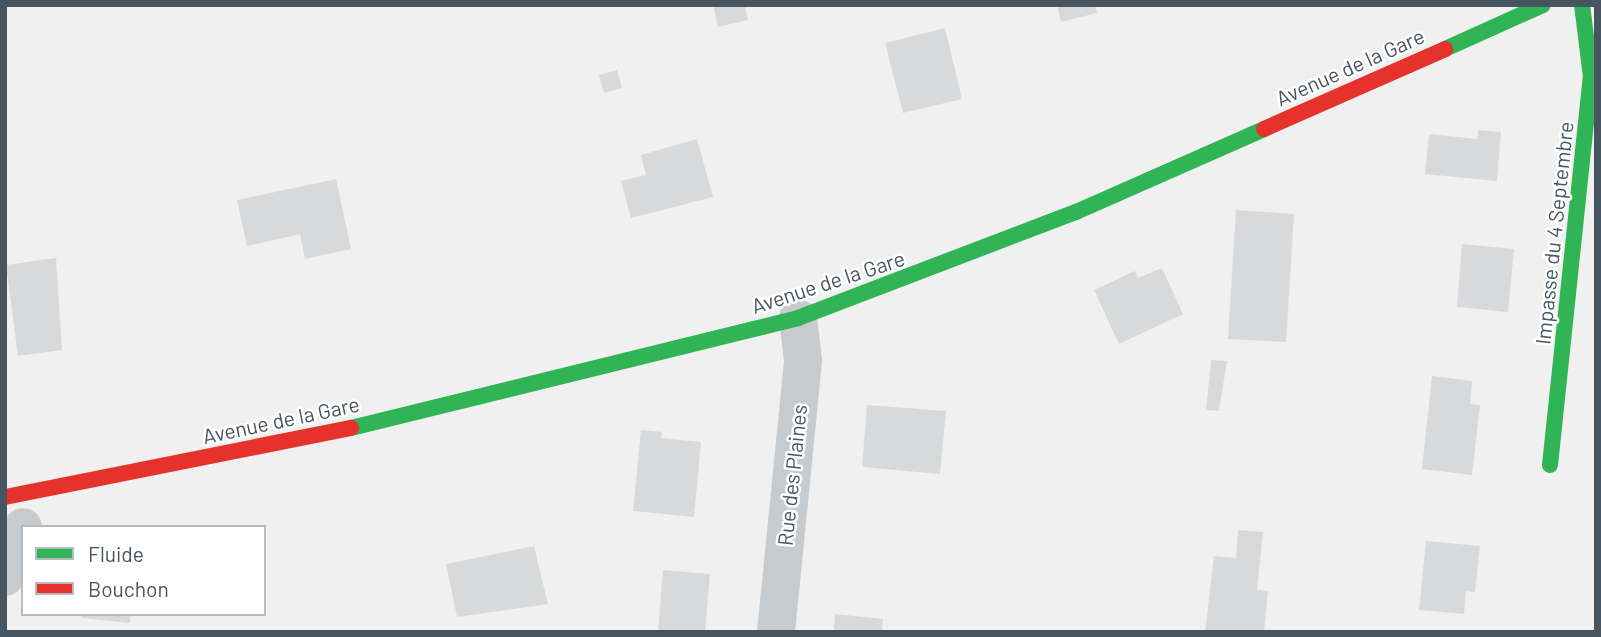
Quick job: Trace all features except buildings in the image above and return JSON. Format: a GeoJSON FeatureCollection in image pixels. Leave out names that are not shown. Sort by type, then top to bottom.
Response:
{"type":"FeatureCollection","features":[{"type":"Feature","properties":{"kind":"street","name":"Avenue de la Gare"},"geometry":{"type":"LineString","coordinates":[[21,494],[343,429],[798,318],[1076,212],[1542,5]]}},
{"type":"Feature","properties":{"kind":"street","name":"Impasse du 4 Septembre"},"geometry":{"type":"LineString","coordinates":[[1550,465],[1591,76],[1582,5]]}},
{"type":"Feature","properties":{"kind":"street","name":"Rue des Plaines"},"geometry":{"type":"LineString","coordinates":[[776,632],[803,360],[798,318]]}},
{"type":"Feature","properties":{"kind":"street"},"geometry":{"type":"LineString","coordinates":[[21,494],[23,525]]}},
{"type":"Feature","properties":{"kind":"street"},"geometry":{"type":"LineString","coordinates":[[5,577],[21,533]]}},
{"type":"Feature","properties":{"kind":"traffic: fast"},"geometry":{"type":"LineString","coordinates":[[1445,49],[1543,5]]}},
{"type":"Feature","properties":{"kind":"traffic: fast"},"geometry":{"type":"LineString","coordinates":[[1550,465],[1591,77],[1582,5]]}},
{"type":"Feature","properties":{"kind":"traffic: fast"},"geometry":{"type":"LineString","coordinates":[[351,428],[798,318],[1076,212],[1264,129]]}},
{"type":"Feature","properties":{"kind":"traffic: jam"},"geometry":{"type":"LineString","coordinates":[[1264,129],[1445,49]]}},
{"type":"Feature","properties":{"kind":"traffic: jam"},"geometry":{"type":"LineString","coordinates":[[5,497],[351,428]]}}]}
